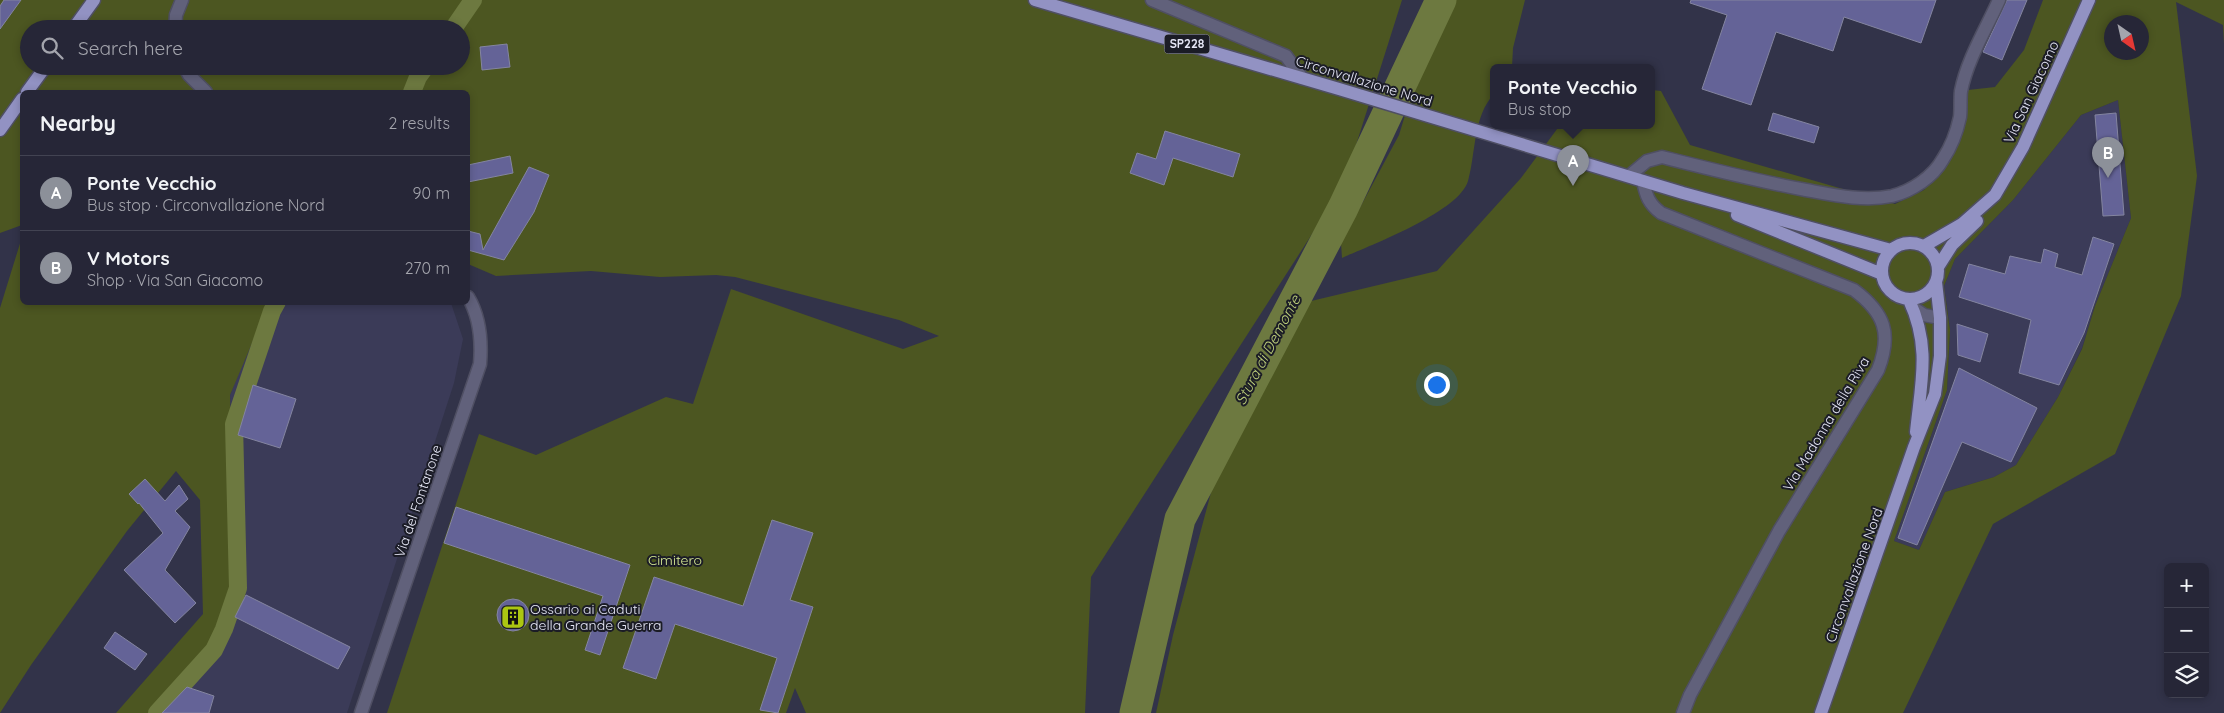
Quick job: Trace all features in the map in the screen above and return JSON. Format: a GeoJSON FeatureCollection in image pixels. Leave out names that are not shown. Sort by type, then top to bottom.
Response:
{"type":"FeatureCollection","features":[{"type":"Feature","properties":{"kind":"main road"},"geometry":{"type":"LineString","coordinates":[[80,20],[94,0]]}},
{"type":"Feature","properties":{"kind":"main road","name":"Circonvallazione Nord"},"geometry":{"type":"LineString","coordinates":[[1035,0],[1683,193],[1891,250]]}},
{"type":"Feature","properties":{"kind":"main road","name":"Via San Giacomo"},"geometry":{"type":"LineString","coordinates":[[1938,267],[1952,245],[1992,205],[1995,195],[2023,147],[2090,0]]}},
{"type":"Feature","properties":{"kind":"main road"},"geometry":{"type":"LineString","coordinates":[[28,90],[39,75]]}},
{"type":"Feature","properties":{"kind":"main road"},"geometry":{"type":"LineString","coordinates":[[0,130],[20,102]]}},
{"type":"Feature","properties":{"kind":"main road","name":"Circonvallazione Nord"},"geometry":{"type":"LineString","coordinates":[[1683,193],[1882,274]]}},
{"type":"Feature","properties":{"kind":"main road","name":"Via San Giacomo"},"geometry":{"type":"LineString","coordinates":[[1924,246],[1962,224],[1995,195]]}},
{"type":"Feature","properties":{"kind":"main road"},"geometry":{"type":"LineString","coordinates":[[1907,243],[1924,246],[1935,259],[1938,267],[1936,282],[1925,295],[1910,303],[1887,289],[1882,274],[1885,257],[1891,250],[1907,243]]}},
{"type":"Feature","properties":{"kind":"main road","name":"Circonvallazione Nord"},"geometry":{"type":"LineString","coordinates":[[1821,713],[1914,447],[1935,394],[1940,356],[1940,318],[1936,282]]}},
{"type":"Feature","properties":{"kind":"main road","name":"Circonvallazione Nord"},"geometry":{"type":"LineString","coordinates":[[1910,303],[1921,333],[1924,357],[1914,447]]}},
{"type":"Feature","properties":{"kind":"street"},"geometry":{"type":"LineString","coordinates":[[176,20],[182,0]]}},
{"type":"Feature","properties":{"kind":"street"},"geometry":{"type":"LineString","coordinates":[[1152,0],[1286,56],[1302,78]]}},
{"type":"Feature","properties":{"kind":"street"},"geometry":{"type":"LineString","coordinates":[[1628,176],[1647,161],[1662,157],[1754,180],[1835,195],[1872,198],[1893,196],[1914,187],[1930,176],[1943,160],[1953,138],[1960,116],[1961,91],[1967,70],[1999,0]]}},
{"type":"Feature","properties":{"kind":"street"},"geometry":{"type":"LineString","coordinates":[[189,75],[204,90]]}},
{"type":"Feature","properties":{"kind":"street","name":"Via Madonna della Riva"},"geometry":{"type":"LineString","coordinates":[[1643,181],[1646,195],[1652,206],[1661,213],[1854,290],[1870,301],[1880,316],[1886,334],[1885,353],[1878,370],[1779,531],[1690,695],[1683,713]]}},
{"type":"Feature","properties":{"kind":"street","name":"Via del Fontanone"},"geometry":{"type":"LineString","coordinates":[[361,713],[480,364],[481,343],[478,322],[470,302]]}},
{"type":"Feature","properties":{"kind":"street"},"geometry":{"type":"LineString","coordinates":[[1910,303],[1924,315],[1940,318]]}},
{"type":"Feature","properties":{"kind":"shaded area"},"geometry":{"type":"Polygon","coordinates":[[[2118,100],[2131,218],[2095,306],[2082,348],[2058,397],[2016,465],[1994,477],[1945,492],[1919,550],[1894,541],[1947,390],[1950,330],[1944,286],[1955,259],[2013,200],[2081,115],[2118,100]]]}},
{"type":"Feature","properties":{"kind":"shaded area"},"geometry":{"type":"Polygon","coordinates":[[[265,305],[452,305],[463,339],[454,383],[347,713],[151,713],[212,647],[234,591],[230,395],[265,305]]]}},
{"type":"Feature","properties":{"kind":"green space","name":"Cimitero"},"geometry":{"type":"Polygon","coordinates":[[[0,0],[1402,0],[1343,186],[1091,577],[1085,713],[806,713],[795,688],[786,713],[387,713],[479,434],[536,455],[666,397],[693,404],[731,289],[903,349],[939,336],[899,320],[735,277],[716,275],[660,277],[591,271],[496,276],[470,265],[470,90],[20,90],[20,226],[0,233],[0,0]]]}},
{"type":"Feature","properties":{"kind":"green space"},"geometry":{"type":"Polygon","coordinates":[[[1449,0],[1525,0],[1513,48],[1512,64],[1490,64],[1490,99],[1482,113],[1476,135],[1471,170],[1468,181],[1461,193],[1432,216],[1342,258],[1341,243],[1399,135],[1421,63],[1449,0]]]}},
{"type":"Feature","properties":{"kind":"green space"},"geometry":{"type":"Polygon","coordinates":[[[2043,0],[2224,0],[2224,44],[2223,25],[2176,2],[2197,176],[2181,296],[2115,454],[1993,524],[1903,713],[1156,713],[1173,635],[1213,485],[1307,302],[1437,271],[1521,178],[1557,129],[1655,129],[1655,90],[1661,91],[1690,145],[1895,204],[1924,190],[1950,158],[1968,90],[1995,87],[2024,50],[2043,0]],[[2118,100],[2081,115],[2013,200],[1955,259],[1944,286],[1950,330],[1947,390],[1894,541],[1919,550],[1945,492],[1994,477],[2016,465],[2058,397],[2082,349],[2095,306],[2131,218],[2118,100]]]}},
{"type":"Feature","properties":{"kind":"green space"},"geometry":{"type":"Polygon","coordinates":[[[20,243],[20,305],[268,305],[230,395],[234,591],[212,647],[151,713],[116,713],[203,614],[200,500],[176,471],[127,531],[31,665],[0,713],[0,308],[20,243]]]}},
{"type":"Feature","properties":{"kind":"building"},"geometry":{"type":"Polygon","coordinates":[[[4,0],[21,0],[0,29],[0,6],[4,0]]]}},
{"type":"Feature","properties":{"kind":"building"},"geometry":{"type":"Polygon","coordinates":[[[1691,0],[1936,0],[1921,43],[1844,17],[1833,51],[1776,32],[1751,105],[1702,89],[1727,15],[1690,3],[1691,0]]]}},
{"type":"Feature","properties":{"kind":"building"},"geometry":{"type":"Polygon","coordinates":[[[2007,0],[2027,0],[2002,60],[1983,52],[2007,0]]]}},
{"type":"Feature","properties":{"kind":"building"},"geometry":{"type":"Polygon","coordinates":[[[507,44],[510,67],[482,70],[480,47],[507,44]]]}},
{"type":"Feature","properties":{"kind":"building"},"geometry":{"type":"Polygon","coordinates":[[[1773,113],[1819,127],[1814,143],[1768,130],[1773,113]]]}},
{"type":"Feature","properties":{"kind":"building"},"geometry":{"type":"Polygon","coordinates":[[[2116,113],[2124,215],[2103,216],[2095,115],[2116,113]]]}},
{"type":"Feature","properties":{"kind":"building"},"geometry":{"type":"Polygon","coordinates":[[[1165,131],[1240,154],[1233,177],[1173,158],[1164,185],[1130,173],[1137,153],[1156,159],[1165,131]]]}},
{"type":"Feature","properties":{"kind":"building"},"geometry":{"type":"Polygon","coordinates":[[[510,156],[513,173],[470,182],[470,165],[510,156]]]}},
{"type":"Feature","properties":{"kind":"building"},"geometry":{"type":"Polygon","coordinates":[[[529,167],[549,175],[534,212],[504,260],[470,251],[470,232],[480,234],[483,250],[529,167]]]}},
{"type":"Feature","properties":{"kind":"building"},"geometry":{"type":"Polygon","coordinates":[[[2093,237],[2114,244],[2084,333],[2059,385],[2019,373],[2031,320],[1959,297],[1969,264],[2005,274],[2010,256],[2041,263],[2044,249],[2058,254],[2055,267],[2082,275],[2093,237]]]}},
{"type":"Feature","properties":{"kind":"building"},"geometry":{"type":"Polygon","coordinates":[[[1957,324],[1988,334],[1980,362],[1958,355],[1957,324]]]}},
{"type":"Feature","properties":{"kind":"building"},"geometry":{"type":"Polygon","coordinates":[[[1959,368],[2037,408],[2011,462],[1962,442],[1917,545],[1898,538],[1959,368]]]}},
{"type":"Feature","properties":{"kind":"building"},"geometry":{"type":"Polygon","coordinates":[[[253,385],[296,399],[280,448],[238,435],[253,385]]]}},
{"type":"Feature","properties":{"kind":"building"},"geometry":{"type":"Polygon","coordinates":[[[145,479],[165,501],[179,485],[188,499],[175,511],[190,527],[165,570],[196,603],[175,623],[124,570],[163,533],[139,503],[129,494],[145,479]]]}},
{"type":"Feature","properties":{"kind":"building"},"geometry":{"type":"Polygon","coordinates":[[[456,507],[630,565],[600,655],[585,650],[603,596],[444,543],[456,507]]]}},
{"type":"Feature","properties":{"kind":"building"},"geometry":{"type":"Polygon","coordinates":[[[772,520],[813,533],[790,600],[813,607],[778,713],[760,710],[777,658],[675,624],[656,679],[623,668],[654,577],[743,606],[772,520]]]}},
{"type":"Feature","properties":{"kind":"building"},"geometry":{"type":"Polygon","coordinates":[[[246,595],[350,647],[338,669],[235,617],[246,595]]]}},
{"type":"Feature","properties":{"kind":"building","name":"Ossario ai Caduti della Grande Guerra"},"geometry":{"type":"Polygon","coordinates":[[[513,599],[519,600],[524,604],[528,609],[528,621],[524,626],[519,630],[513,631],[507,630],[502,626],[498,621],[497,615],[498,609],[502,604],[507,600],[513,599]]]}},
{"type":"Feature","properties":{"kind":"building"},"geometry":{"type":"Polygon","coordinates":[[[115,632],[147,654],[135,670],[104,648],[115,632]]]}},
{"type":"Feature","properties":{"kind":"building"},"geometry":{"type":"Polygon","coordinates":[[[187,687],[214,696],[209,713],[162,713],[187,687]]]}},
{"type":"Feature","properties":{"kind":"waterway"},"geometry":{"type":"LineString","coordinates":[[459,20],[473,0]]}},
{"type":"Feature","properties":{"kind":"waterway","name":"Stura di Demonte"},"geometry":{"type":"LineString","coordinates":[[1135,713],[1180,519],[1343,208],[1441,0]]}},
{"type":"Feature","properties":{"kind":"waterway"},"geometry":{"type":"LineString","coordinates":[[413,90],[419,75]]}},
{"type":"Feature","properties":{"kind":"waterway"},"geometry":{"type":"LineString","coordinates":[[157,713],[214,650],[224,629],[238,588],[234,424],[275,305]]}},
{"type":"Feature","properties":{"kind":"place","name":"V Motors"},"geometry":{"type":"Point","coordinates":[2108,178]}},
{"type":"Feature","properties":{"kind":"place","name":"Ponte Vecchio"},"geometry":{"type":"Point","coordinates":[1573,186]}},
{"type":"Feature","properties":{"kind":"place","name":"Ossario ai Caduti della Grande Guerra"},"geometry":{"type":"Point","coordinates":[513,617]}}]}
